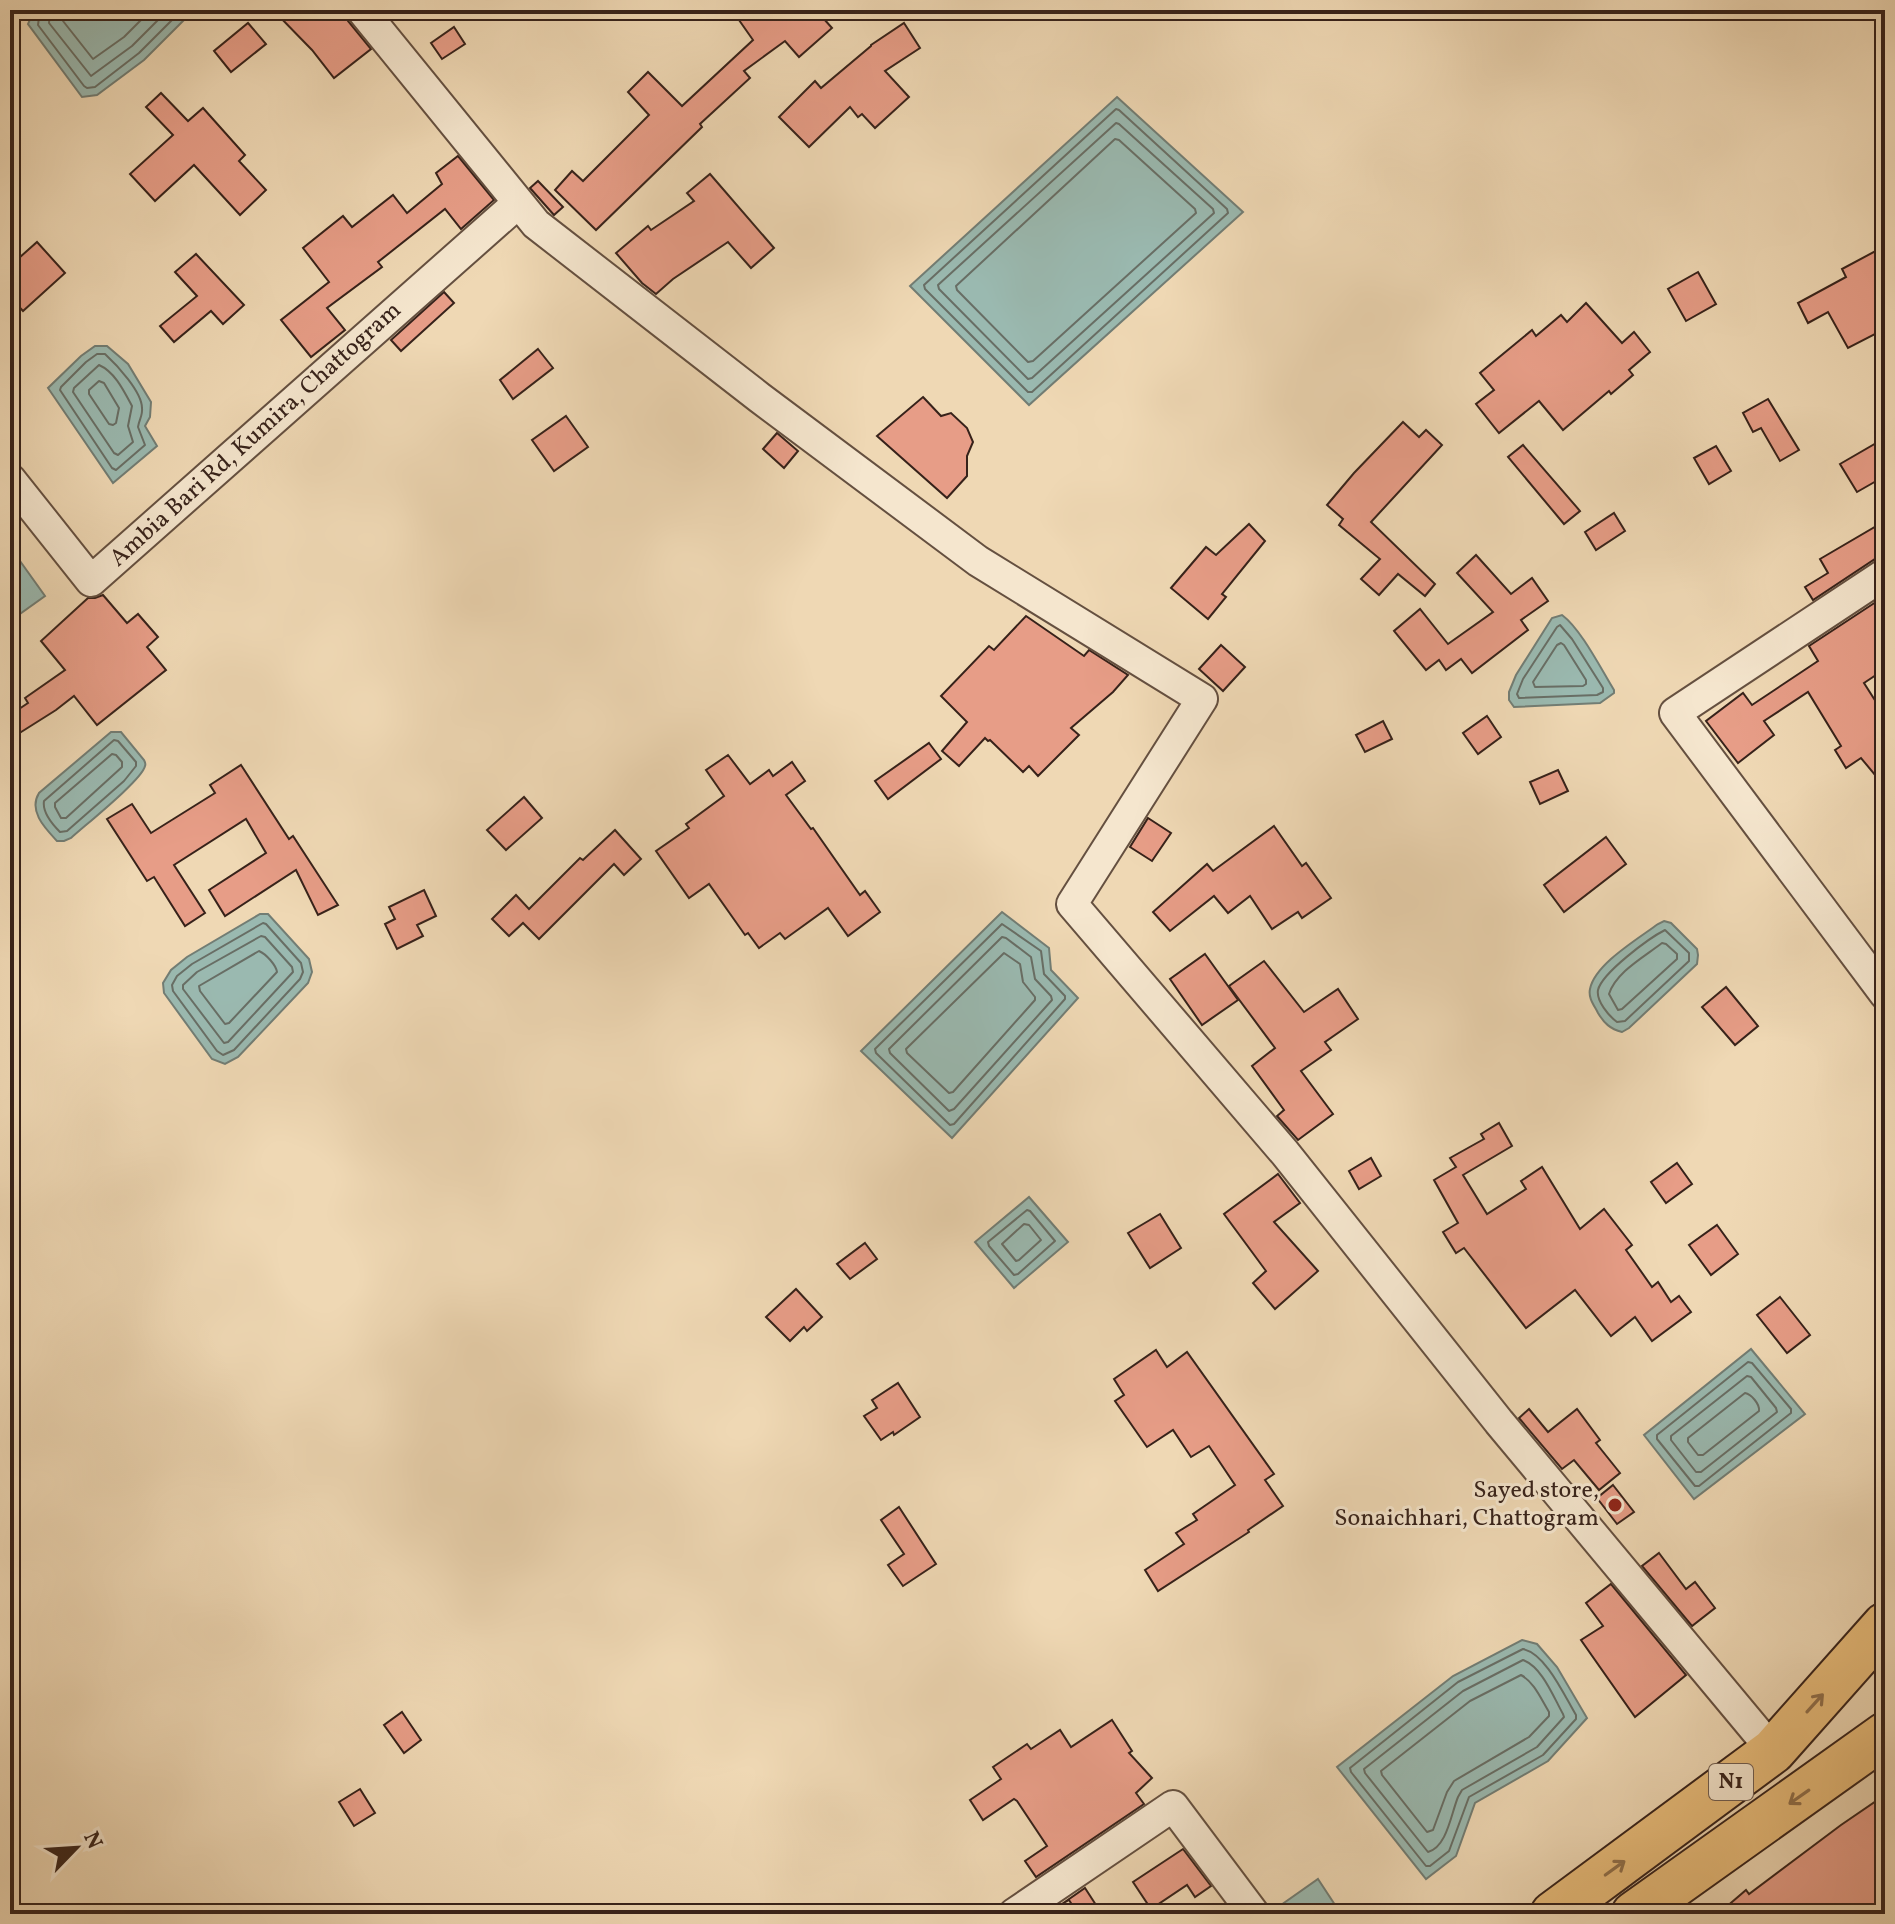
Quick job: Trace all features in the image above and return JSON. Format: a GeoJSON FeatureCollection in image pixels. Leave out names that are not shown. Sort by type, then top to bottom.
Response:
{"type":"FeatureCollection","features":[{"type":"Feature","properties":{"kind":"highway","name":"N1"},"geometry":{"type":"LineString","coordinates":[[1553,1914],[1773,1751],[1885,1625]]}},
{"type":"Feature","properties":{"kind":"highway","name":"N1"},"geometry":{"type":"LineString","coordinates":[[1634,1914],[1885,1735]]}},
{"type":"Feature","properties":{"kind":"street"},"geometry":{"type":"LineString","coordinates":[[362,10],[536,224],[760,398],[978,561],[1202,699],[1072,904],[1285,1153],[1499,1422],[1773,1751]]}},
{"type":"Feature","properties":{"kind":"street","name":"Ambia Bari Rd, Kumira, Chattogram"},"geometry":{"type":"LineString","coordinates":[[10,479],[91,581],[518,203]]}},
{"type":"Feature","properties":{"kind":"street"},"geometry":{"type":"LineString","coordinates":[[1885,574],[1675,713],[1885,994]]}},
{"type":"Feature","properties":{"kind":"street"},"geometry":{"type":"LineString","coordinates":[[1014,1914],[1173,1806],[1254,1914]]}},
{"type":"Feature","properties":{"kind":"water"},"geometry":{"type":"Polygon","coordinates":[[[34,10],[194,10],[144,60],[97,95],[82,97],[28,24],[34,10]]]}},
{"type":"Feature","properties":{"kind":"water"},"geometry":{"type":"Polygon","coordinates":[[[1117,97],[1243,212],[1029,405],[910,286],[1117,97]]]}},
{"type":"Feature","properties":{"kind":"water"},"geometry":{"type":"Polygon","coordinates":[[[95,346],[107,346],[128,364],[151,402],[150,417],[145,426],[157,446],[113,483],[48,388],[95,346]]]}},
{"type":"Feature","properties":{"kind":"water"},"geometry":{"type":"Polygon","coordinates":[[[10,547],[45,596],[10,621],[10,547]]]}},
{"type":"Feature","properties":{"kind":"water"},"geometry":{"type":"Polygon","coordinates":[[[1562,615],[1583,639],[1614,693],[1600,703],[1514,707],[1509,700],[1509,692],[1516,675],[1552,618],[1562,615]]]}},
{"type":"Feature","properties":{"kind":"water"},"geometry":{"type":"Polygon","coordinates":[[[111,732],[121,732],[144,760],[145,766],[124,792],[71,838],[57,841],[37,813],[35,806],[39,793],[111,732]]]}},
{"type":"Feature","properties":{"kind":"water"},"geometry":{"type":"Polygon","coordinates":[[[1002,912],[1049,948],[1051,970],[1078,998],[952,1138],[861,1051],[1002,912]]]}},
{"type":"Feature","properties":{"kind":"water"},"geometry":{"type":"Polygon","coordinates":[[[260,914],[268,914],[309,959],[312,972],[308,983],[238,1057],[225,1064],[212,1059],[164,993],[163,983],[171,970],[187,957],[260,914]]]}},
{"type":"Feature","properties":{"kind":"water"},"geometry":{"type":"Polygon","coordinates":[[[1664,921],[1671,923],[1697,949],[1697,964],[1629,1028],[1622,1032],[1614,1029],[1603,1020],[1592,1001],[1590,992],[1594,980],[1608,961],[1664,921]]]}},
{"type":"Feature","properties":{"kind":"water"},"geometry":{"type":"Polygon","coordinates":[[[1029,1197],[1068,1242],[1014,1288],[975,1242],[1029,1197]]]}},
{"type":"Feature","properties":{"kind":"water"},"geometry":{"type":"Polygon","coordinates":[[[1751,1349],[1805,1414],[1694,1499],[1644,1435],[1751,1349]]]}},
{"type":"Feature","properties":{"kind":"water"},"geometry":{"type":"Polygon","coordinates":[[[1522,1640],[1537,1644],[1557,1667],[1587,1718],[1548,1761],[1475,1803],[1456,1856],[1426,1879],[1337,1767],[1453,1676],[1522,1640]]]}},
{"type":"Feature","properties":{"kind":"water"},"geometry":{"type":"Polygon","coordinates":[[[1318,1879],[1341,1914],[1287,1914],[1281,1905],[1318,1879]]]}},
{"type":"Feature","properties":{"kind":"building"},"geometry":{"type":"Polygon","coordinates":[[[273,10],[344,10],[348,21],[371,49],[334,78],[273,10]]]}},
{"type":"Feature","properties":{"kind":"building"},"geometry":{"type":"Polygon","coordinates":[[[732,10],[816,10],[832,28],[799,57],[785,41],[744,71],[750,78],[596,230],[555,190],[572,171],[583,181],[649,115],[628,92],[648,72],[682,106],[753,40],[732,10]]]}},
{"type":"Feature","properties":{"kind":"building"},"geometry":{"type":"Polygon","coordinates":[[[248,23],[266,44],[231,72],[214,51],[248,23]]]}},
{"type":"Feature","properties":{"kind":"building"},"geometry":{"type":"Polygon","coordinates":[[[904,23],[920,48],[885,71],[909,97],[875,128],[862,114],[858,117],[850,107],[809,147],[779,117],[815,81],[821,88],[871,45],[904,23]]]}},
{"type":"Feature","properties":{"kind":"building"},"geometry":{"type":"Polygon","coordinates":[[[454,27],[465,44],[442,59],[431,43],[454,27]]]}},
{"type":"Feature","properties":{"kind":"building"},"geometry":{"type":"Polygon","coordinates":[[[161,93],[188,121],[203,108],[245,155],[239,161],[266,190],[240,215],[194,165],[155,201],[130,174],[173,135],[146,107],[161,93]]]}},
{"type":"Feature","properties":{"kind":"building"},"geometry":{"type":"Polygon","coordinates":[[[458,156],[494,200],[461,229],[445,209],[378,262],[382,267],[327,308],[345,330],[311,357],[281,320],[329,282],[303,248],[343,216],[352,227],[393,195],[407,213],[442,184],[436,173],[458,156]]]}},
{"type":"Feature","properties":{"kind":"building"},"geometry":{"type":"Polygon","coordinates":[[[710,174],[774,248],[751,268],[728,242],[656,294],[616,253],[648,226],[651,230],[694,201],[687,193],[710,174]]]}},
{"type":"Feature","properties":{"kind":"building"},"geometry":{"type":"Polygon","coordinates":[[[538,181],[563,207],[554,215],[530,188],[538,181]]]}},
{"type":"Feature","properties":{"kind":"building"},"geometry":{"type":"Polygon","coordinates":[[[37,242],[65,273],[23,311],[10,297],[10,266],[37,242]]]}},
{"type":"Feature","properties":{"kind":"building"},"geometry":{"type":"Polygon","coordinates":[[[1885,246],[1885,329],[1848,348],[1828,312],[1808,323],[1798,303],[1846,277],[1842,269],[1885,246]]]}},
{"type":"Feature","properties":{"kind":"building"},"geometry":{"type":"Polygon","coordinates":[[[196,254],[244,305],[223,324],[211,311],[174,342],[160,326],[197,296],[175,272],[196,254]]]}},
{"type":"Feature","properties":{"kind":"building"},"geometry":{"type":"Polygon","coordinates":[[[1698,272],[1716,304],[1686,321],[1668,289],[1698,272]]]}},
{"type":"Feature","properties":{"kind":"building"},"geometry":{"type":"Polygon","coordinates":[[[444,292],[454,303],[401,351],[391,340],[444,292]]]}},
{"type":"Feature","properties":{"kind":"building"},"geometry":{"type":"Polygon","coordinates":[[[1586,303],[1622,343],[1634,332],[1650,352],[1629,370],[1633,375],[1563,430],[1539,401],[1499,433],[1476,404],[1494,390],[1480,373],[1532,330],[1536,336],[1561,315],[1567,322],[1586,303]]]}},
{"type":"Feature","properties":{"kind":"building"},"geometry":{"type":"Polygon","coordinates":[[[538,349],[553,368],[513,399],[500,380],[538,349]]]}},
{"type":"Feature","properties":{"kind":"building"},"geometry":{"type":"Polygon","coordinates":[[[923,397],[941,416],[951,413],[967,428],[973,442],[967,456],[967,476],[947,498],[877,436],[923,397]]]}},
{"type":"Feature","properties":{"kind":"building"},"geometry":{"type":"Polygon","coordinates":[[[1768,399],[1799,450],[1780,461],[1761,428],[1753,432],[1743,413],[1768,399]]]}},
{"type":"Feature","properties":{"kind":"building"},"geometry":{"type":"Polygon","coordinates":[[[566,416],[588,447],[554,471],[532,440],[566,416]]]}},
{"type":"Feature","properties":{"kind":"building"},"geometry":{"type":"Polygon","coordinates":[[[1403,422],[1419,437],[1426,430],[1442,445],[1371,522],[1435,584],[1425,596],[1398,574],[1379,595],[1361,579],[1380,559],[1339,525],[1343,519],[1327,505],[1403,422]]]}},
{"type":"Feature","properties":{"kind":"building"},"geometry":{"type":"Polygon","coordinates":[[[777,433],[798,451],[784,468],[763,449],[777,433]]]}},
{"type":"Feature","properties":{"kind":"building"},"geometry":{"type":"Polygon","coordinates":[[[1885,438],[1885,476],[1857,492],[1840,464],[1885,438]]]}},
{"type":"Feature","properties":{"kind":"building"},"geometry":{"type":"Polygon","coordinates":[[[1523,445],[1580,511],[1564,524],[1508,457],[1523,445]]]}},
{"type":"Feature","properties":{"kind":"building"},"geometry":{"type":"Polygon","coordinates":[[[1716,446],[1731,471],[1709,484],[1694,458],[1716,446]]]}},
{"type":"Feature","properties":{"kind":"building"},"geometry":{"type":"Polygon","coordinates":[[[1614,513],[1625,531],[1596,550],[1585,532],[1614,513]]]}},
{"type":"Feature","properties":{"kind":"building"},"geometry":{"type":"Polygon","coordinates":[[[1885,521],[1885,556],[1875,559],[1813,600],[1805,587],[1828,573],[1820,559],[1885,521]]]}},
{"type":"Feature","properties":{"kind":"building"},"geometry":{"type":"Polygon","coordinates":[[[1249,524],[1265,541],[1222,594],[1226,597],[1208,619],[1171,588],[1206,547],[1216,555],[1249,524]]]}},
{"type":"Feature","properties":{"kind":"building"},"geometry":{"type":"Polygon","coordinates":[[[1476,555],[1511,594],[1532,578],[1548,601],[1521,620],[1528,630],[1472,673],[1461,659],[1446,670],[1439,660],[1426,670],[1394,631],[1420,609],[1448,644],[1493,612],[1457,573],[1476,555]]]}},
{"type":"Feature","properties":{"kind":"building"},"geometry":{"type":"Polygon","coordinates":[[[103,595],[127,623],[138,614],[158,637],[147,647],[166,670],[97,725],[74,696],[10,739],[10,715],[28,703],[25,698],[65,670],[41,641],[88,598],[103,595]]]}},
{"type":"Feature","properties":{"kind":"building"},"geometry":{"type":"Polygon","coordinates":[[[1885,596],[1885,633],[1877,639],[1885,652],[1885,669],[1864,683],[1885,716],[1885,787],[1861,758],[1846,768],[1835,750],[1841,746],[1808,692],[1764,721],[1774,735],[1738,763],[1706,721],[1743,693],[1752,705],[1818,661],[1809,646],[1885,596]]]}},
{"type":"Feature","properties":{"kind":"building"},"geometry":{"type":"Polygon","coordinates":[[[1026,616],[1084,656],[1089,650],[1128,675],[1071,728],[1079,735],[1038,776],[1029,766],[1023,772],[985,738],[959,766],[942,751],[967,722],[941,696],[989,646],[994,650],[1026,616]]]}},
{"type":"Feature","properties":{"kind":"building"},"geometry":{"type":"Polygon","coordinates":[[[1221,645],[1245,667],[1223,691],[1199,669],[1221,645]]]}},
{"type":"Feature","properties":{"kind":"building"},"geometry":{"type":"Polygon","coordinates":[[[1487,716],[1501,737],[1478,754],[1463,733],[1487,716]]]}},
{"type":"Feature","properties":{"kind":"building"},"geometry":{"type":"Polygon","coordinates":[[[1383,721],[1392,739],[1365,752],[1356,735],[1383,721]]]}},
{"type":"Feature","properties":{"kind":"building"},"geometry":{"type":"Polygon","coordinates":[[[929,743],[941,759],[888,799],[875,781],[929,743]]]}},
{"type":"Feature","properties":{"kind":"building"},"geometry":{"type":"Polygon","coordinates":[[[728,755],[750,784],[769,770],[773,776],[792,762],[805,781],[786,795],[860,895],[865,891],[880,912],[848,936],[828,908],[785,939],[780,933],[759,948],[748,933],[745,935],[709,884],[689,898],[656,851],[689,828],[686,824],[724,796],[706,770],[728,755]]]}},
{"type":"Feature","properties":{"kind":"building"},"geometry":{"type":"Polygon","coordinates":[[[241,765],[289,839],[293,836],[338,905],[318,915],[296,870],[225,916],[209,890],[266,853],[246,819],[174,865],[205,913],[185,926],[154,877],[147,881],[107,819],[132,804],[151,833],[215,793],[210,785],[241,765]]]}},
{"type":"Feature","properties":{"kind":"building"},"geometry":{"type":"Polygon","coordinates":[[[1558,770],[1568,791],[1540,804],[1530,782],[1558,770]]]}},
{"type":"Feature","properties":{"kind":"building"},"geometry":{"type":"Polygon","coordinates":[[[524,797],[542,818],[506,850],[487,830],[524,797]]]}},
{"type":"Feature","properties":{"kind":"building"},"geometry":{"type":"Polygon","coordinates":[[[1148,818],[1171,833],[1152,861],[1130,847],[1148,818]]]}},
{"type":"Feature","properties":{"kind":"building"},"geometry":{"type":"Polygon","coordinates":[[[1274,826],[1302,866],[1306,863],[1331,898],[1302,918],[1298,912],[1272,929],[1250,896],[1228,913],[1214,896],[1170,931],[1153,912],[1207,864],[1213,871],[1274,826]]]}},
{"type":"Feature","properties":{"kind":"building"},"geometry":{"type":"Polygon","coordinates":[[[615,830],[641,859],[624,875],[614,864],[539,939],[523,923],[509,936],[492,919],[516,895],[529,909],[580,858],[583,860],[615,830]]]}},
{"type":"Feature","properties":{"kind":"building"},"geometry":{"type":"Polygon","coordinates":[[[1606,837],[1626,864],[1564,912],[1544,885],[1606,837]]]}},
{"type":"Feature","properties":{"kind":"building"},"geometry":{"type":"Polygon","coordinates":[[[424,890],[436,916],[417,925],[423,936],[397,949],[385,924],[395,919],[389,907],[424,890]]]}},
{"type":"Feature","properties":{"kind":"building"},"geometry":{"type":"Polygon","coordinates":[[[1205,954],[1238,1000],[1202,1025],[1170,979],[1205,954]]]}},
{"type":"Feature","properties":{"kind":"building"},"geometry":{"type":"Polygon","coordinates":[[[1264,961],[1304,1012],[1338,989],[1358,1019],[1325,1042],[1331,1050],[1301,1071],[1333,1114],[1298,1140],[1277,1116],[1284,1110],[1252,1066],[1275,1048],[1229,986],[1264,961]]]}},
{"type":"Feature","properties":{"kind":"building"},"geometry":{"type":"Polygon","coordinates":[[[1726,987],[1758,1026],[1735,1045],[1702,1007],[1726,987]]]}},
{"type":"Feature","properties":{"kind":"building"},"geometry":{"type":"Polygon","coordinates":[[[1499,1123],[1512,1146],[1463,1175],[1487,1214],[1526,1189],[1521,1181],[1542,1167],[1580,1229],[1604,1209],[1632,1245],[1626,1250],[1652,1287],[1658,1282],[1671,1302],[1679,1296],[1691,1312],[1652,1341],[1635,1317],[1611,1336],[1575,1290],[1526,1328],[1464,1248],[1456,1253],[1443,1232],[1458,1223],[1434,1180],[1456,1167],[1450,1158],[1484,1139],[1481,1134],[1499,1123]]]}},
{"type":"Feature","properties":{"kind":"building"},"geometry":{"type":"Polygon","coordinates":[[[1371,1158],[1381,1176],[1359,1189],[1349,1171],[1371,1158]]]}},
{"type":"Feature","properties":{"kind":"building"},"geometry":{"type":"Polygon","coordinates":[[[1677,1163],[1692,1184],[1666,1203],[1651,1182],[1677,1163]]]}},
{"type":"Feature","properties":{"kind":"building"},"geometry":{"type":"Polygon","coordinates":[[[1278,1174],[1300,1203],[1274,1222],[1318,1271],[1275,1309],[1253,1283],[1266,1271],[1224,1214],[1278,1174]]]}},
{"type":"Feature","properties":{"kind":"building"},"geometry":{"type":"Polygon","coordinates":[[[1160,1214],[1181,1248],[1150,1268],[1128,1233],[1160,1214]]]}},
{"type":"Feature","properties":{"kind":"building"},"geometry":{"type":"Polygon","coordinates":[[[1717,1225],[1738,1254],[1711,1275],[1689,1245],[1717,1225]]]}},
{"type":"Feature","properties":{"kind":"building"},"geometry":{"type":"Polygon","coordinates":[[[865,1243],[877,1259],[850,1279],[837,1264],[865,1243]]]}},
{"type":"Feature","properties":{"kind":"building"},"geometry":{"type":"Polygon","coordinates":[[[796,1289],[822,1317],[807,1331],[804,1327],[790,1341],[766,1317],[796,1289]]]}},
{"type":"Feature","properties":{"kind":"building"},"geometry":{"type":"Polygon","coordinates":[[[1780,1297],[1810,1335],[1787,1353],[1757,1315],[1780,1297]]]}},
{"type":"Feature","properties":{"kind":"building"},"geometry":{"type":"Polygon","coordinates":[[[1156,1350],[1167,1367],[1187,1352],[1274,1474],[1265,1480],[1283,1506],[1158,1591],[1145,1570],[1184,1544],[1176,1533],[1197,1520],[1193,1514],[1235,1485],[1209,1446],[1191,1457],[1173,1430],[1147,1447],[1115,1401],[1124,1395],[1114,1379],[1156,1350]]]}},
{"type":"Feature","properties":{"kind":"building"},"geometry":{"type":"Polygon","coordinates":[[[898,1383],[920,1417],[881,1440],[864,1416],[877,1408],[872,1400],[898,1383]]]}},
{"type":"Feature","properties":{"kind":"building"},"geometry":{"type":"Polygon","coordinates":[[[1529,1409],[1548,1432],[1577,1409],[1600,1440],[1596,1443],[1620,1473],[1599,1490],[1574,1460],[1562,1469],[1519,1418],[1529,1409]]]}},
{"type":"Feature","properties":{"kind":"building","name":"Sayed store, Sonaichhari, Chattogram"},"geometry":{"type":"Polygon","coordinates":[[[1613,1485],[1634,1512],[1617,1524],[1597,1498],[1613,1485]]]}},
{"type":"Feature","properties":{"kind":"building"},"geometry":{"type":"Polygon","coordinates":[[[899,1507],[936,1564],[903,1586],[888,1565],[904,1554],[881,1520],[899,1507]]]}},
{"type":"Feature","properties":{"kind":"building"},"geometry":{"type":"Polygon","coordinates":[[[1659,1553],[1686,1589],[1695,1582],[1715,1608],[1692,1626],[1642,1566],[1659,1553]]]}},
{"type":"Feature","properties":{"kind":"building"},"geometry":{"type":"Polygon","coordinates":[[[1611,1584],[1686,1675],[1635,1717],[1581,1640],[1603,1626],[1586,1603],[1611,1584]]]}},
{"type":"Feature","properties":{"kind":"building"},"geometry":{"type":"Polygon","coordinates":[[[402,1712],[421,1740],[404,1753],[384,1725],[402,1712]]]}},
{"type":"Feature","properties":{"kind":"building"},"geometry":{"type":"Polygon","coordinates":[[[1112,1720],[1132,1751],[1129,1753],[1152,1778],[1136,1793],[1144,1804],[1036,1877],[1025,1861],[1047,1846],[1017,1801],[1014,1799],[983,1820],[970,1800],[1001,1779],[993,1767],[1027,1744],[1031,1749],[1060,1730],[1071,1747],[1112,1720]]]}},
{"type":"Feature","properties":{"kind":"building"},"geometry":{"type":"Polygon","coordinates":[[[360,1789],[375,1813],[354,1826],[339,1802],[360,1789]]]}},
{"type":"Feature","properties":{"kind":"building"},"geometry":{"type":"Polygon","coordinates":[[[1885,1795],[1885,1898],[1862,1914],[1718,1914],[1746,1890],[1749,1894],[1885,1795]]]}},
{"type":"Feature","properties":{"kind":"building"},"geometry":{"type":"Polygon","coordinates":[[[1183,1849],[1211,1886],[1195,1897],[1187,1885],[1151,1909],[1133,1882],[1183,1849]]]}},
{"type":"Feature","properties":{"kind":"building"},"geometry":{"type":"Polygon","coordinates":[[[1085,1888],[1096,1905],[1078,1914],[1069,1900],[1062,1904],[1085,1888]]]}},
{"type":"Feature","properties":{"kind":"place","name":"Sayed store, Sonaichhari, Chattogram"},"geometry":{"type":"Point","coordinates":[1615,1505]}}]}
